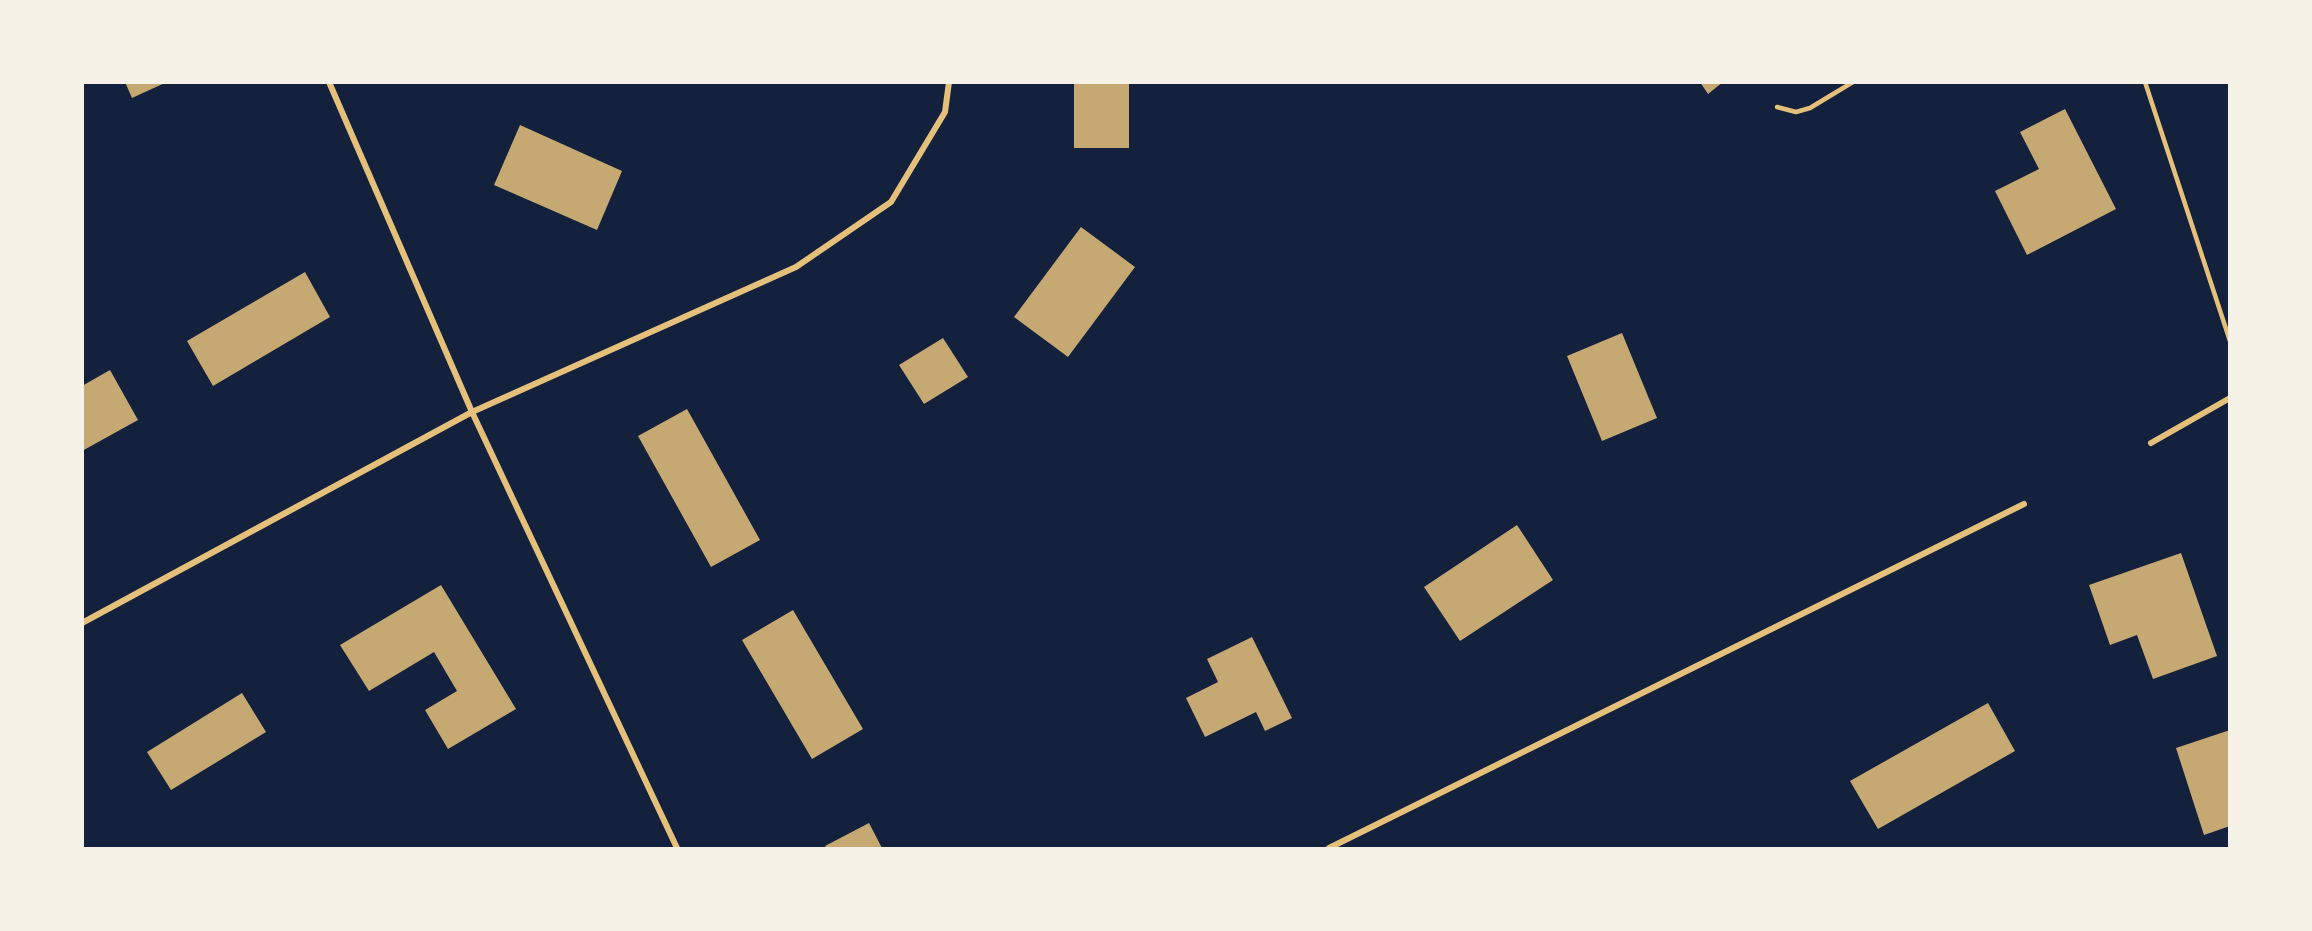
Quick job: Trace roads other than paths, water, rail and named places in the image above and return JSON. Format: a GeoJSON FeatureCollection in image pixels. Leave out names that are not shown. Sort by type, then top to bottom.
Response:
{"type":"FeatureCollection","features":[{"type":"Feature","properties":{"kind":"street"},"geometry":{"type":"LineString","coordinates":[[329,82],[472,412],[677,849]]}},
{"type":"Feature","properties":{"kind":"street"},"geometry":{"type":"LineString","coordinates":[[82,623],[472,412],[796,267],[891,202],[945,112],[949,82]]}},
{"type":"Feature","properties":{"kind":"street"},"geometry":{"type":"LineString","coordinates":[[2151,443],[2229,398]]}},
{"type":"Feature","properties":{"kind":"street"},"geometry":{"type":"LineString","coordinates":[[1329,849],[2024,504]]}},
{"type":"Feature","properties":{"kind":"lane"},"geometry":{"type":"LineString","coordinates":[[1777,107],[1796,112],[1810,108],[1854,82]]}},
{"type":"Feature","properties":{"kind":"lane"},"geometry":{"type":"LineString","coordinates":[[2145,82],[2229,341]]}}]}
